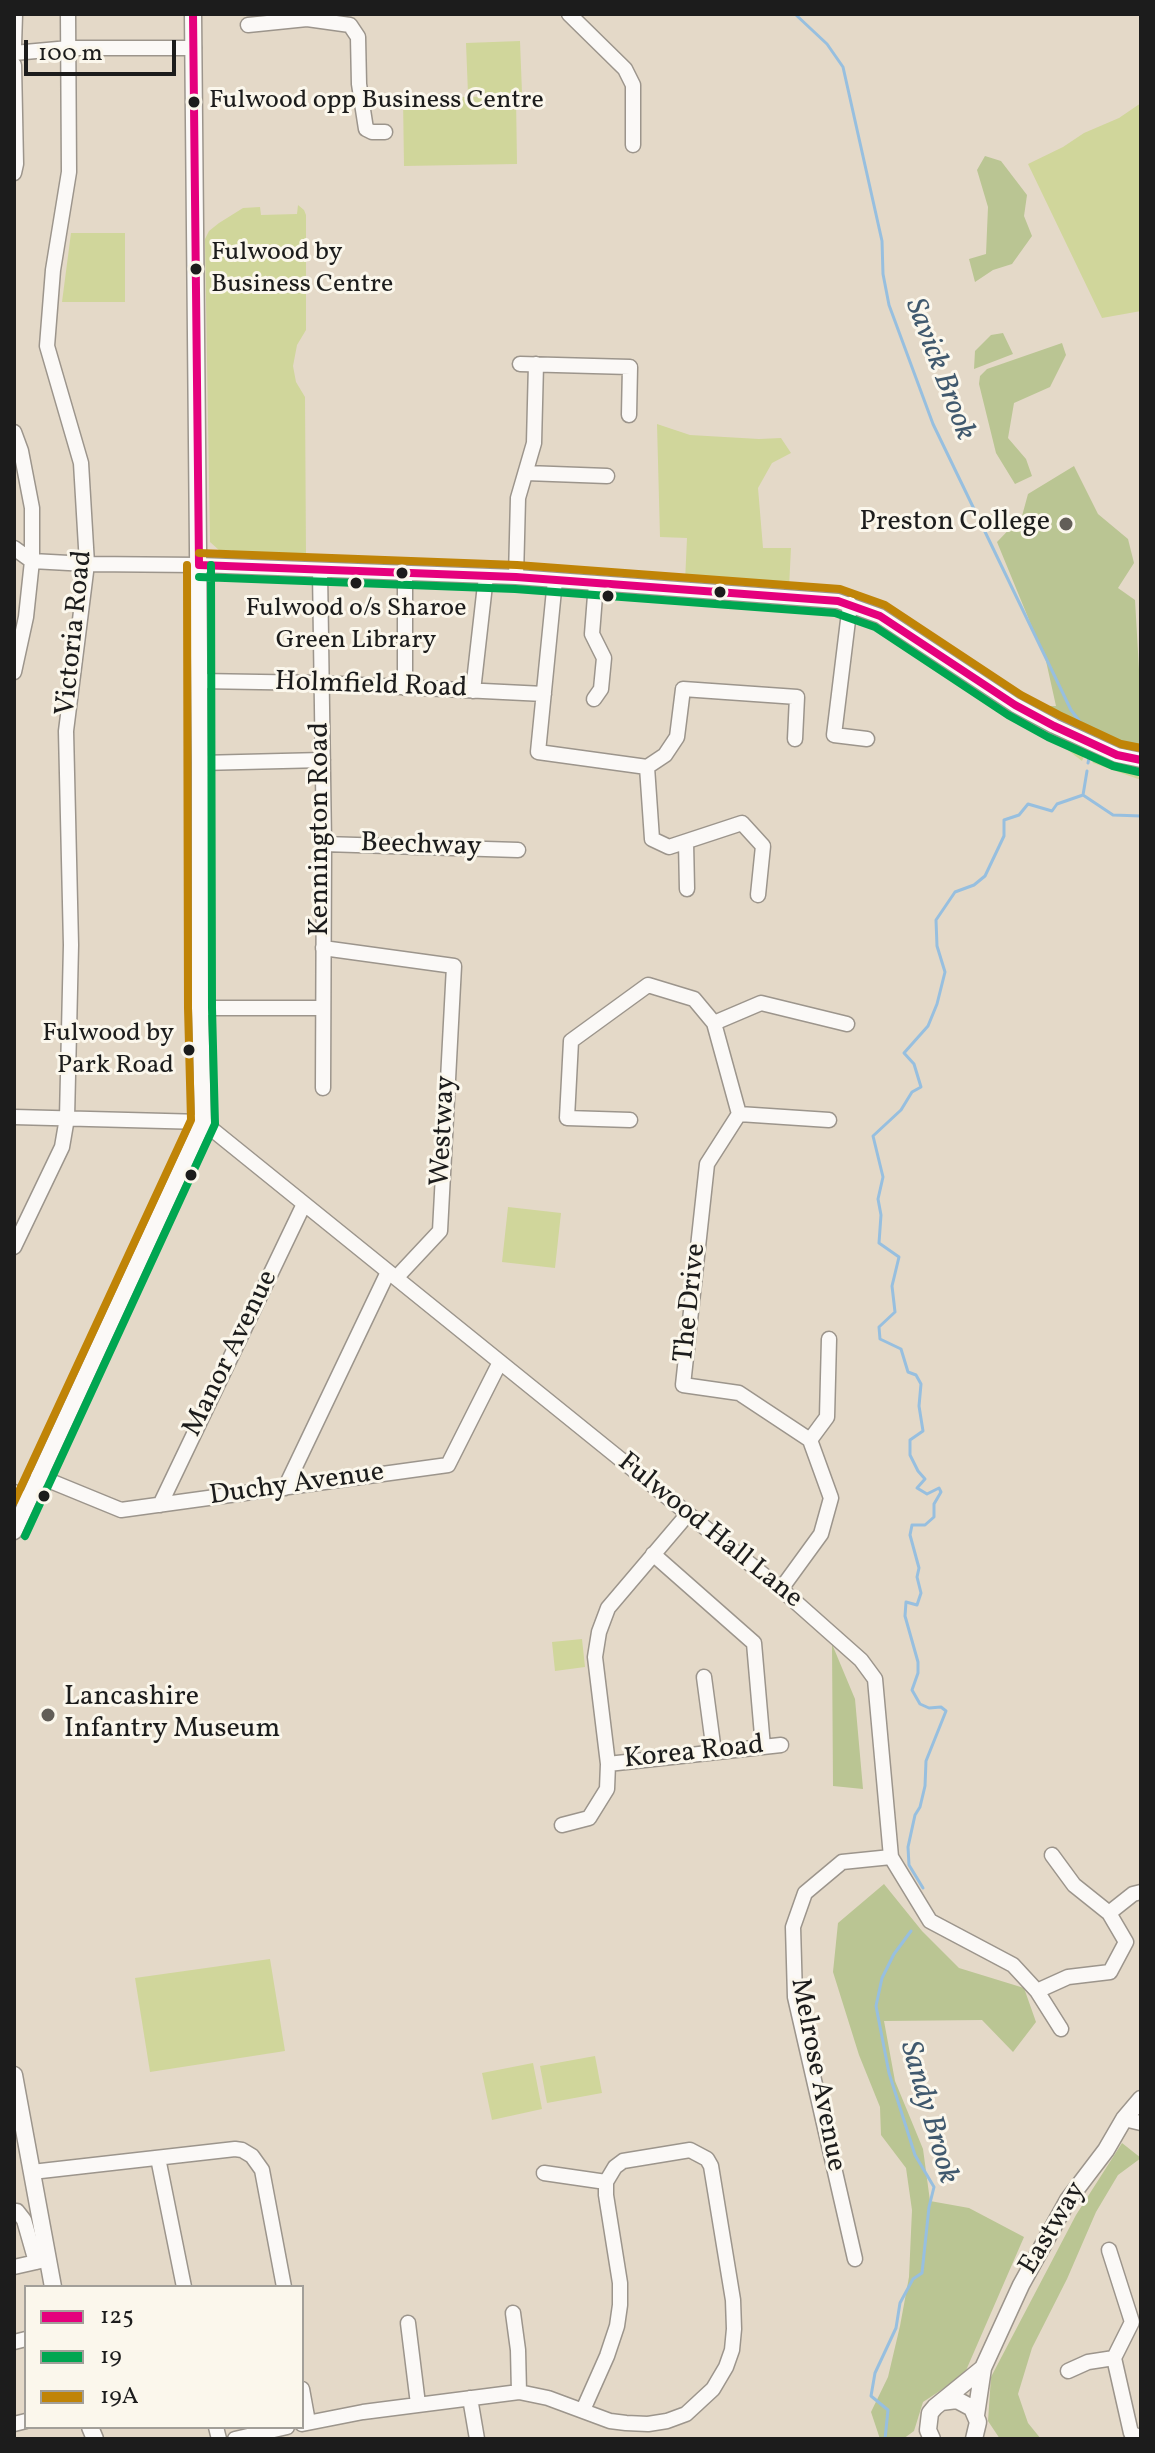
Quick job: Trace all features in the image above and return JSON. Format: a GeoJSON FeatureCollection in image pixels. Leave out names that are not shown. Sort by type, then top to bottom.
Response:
{"type":"FeatureCollection","features":[{"type":"Feature","properties":{"kind":"main road"},"geometry":{"type":"LineString","coordinates":[[14,1531],[20,1497],[38,1476],[203,1122],[193,14]]}},
{"type":"Feature","properties":{"kind":"main road"},"geometry":{"type":"LineString","coordinates":[[14,2075],[32,2172],[42,2260],[52,2285]]}},
{"type":"Feature","properties":{"kind":"main road","name":"Eastway"},"geometry":{"type":"LineString","coordinates":[[974,2439],[978,2429],[983,2368],[1021,2285],[1068,2200],[1106,2150],[1124,2119],[1140,2104]]}},
{"type":"Feature","properties":{"kind":"main road","name":"Eastway"},"geometry":{"type":"LineString","coordinates":[[941,2402],[983,2368]]}},
{"type":"Feature","properties":{"kind":"main road"},"geometry":{"type":"LineString","coordinates":[[928,2436],[930,2413],[941,2402],[957,2400],[972,2408],[988,2439]]}},
{"type":"Feature","properties":{"kind":"street"},"geometry":{"type":"LineString","coordinates":[[14,46],[15,14]]}},
{"type":"Feature","properties":{"kind":"street","name":"Victoria Road"},"geometry":{"type":"LineString","coordinates":[[14,1247],[62,1147],[67,1118],[71,945],[66,731],[87,564],[81,463],[47,346],[53,270],[69,172],[68,14]]}},
{"type":"Feature","properties":{"kind":"street"},"geometry":{"type":"LineString","coordinates":[[569,14],[625,69],[633,85],[633,145]]}},
{"type":"Feature","properties":{"kind":"street"},"geometry":{"type":"LineString","coordinates":[[248,25],[307,17],[350,25],[358,37],[359,84],[366,129],[385,132]]}},
{"type":"Feature","properties":{"kind":"street"},"geometry":{"type":"LineString","coordinates":[[14,53],[69,48],[194,48]]}},
{"type":"Feature","properties":{"kind":"street"},"geometry":{"type":"LineString","coordinates":[[14,65],[14,173]]}},
{"type":"Feature","properties":{"kind":"street"},"geometry":{"type":"LineString","coordinates":[[520,364],[630,367],[629,415]]}},
{"type":"Feature","properties":{"kind":"street"},"geometry":{"type":"LineString","coordinates":[[516,577],[518,498],[534,443],[536,364]]}},
{"type":"Feature","properties":{"kind":"street"},"geometry":{"type":"LineString","coordinates":[[14,432],[21,451],[32,508],[32,561],[26,617],[14,672]]}},
{"type":"Feature","properties":{"kind":"street"},"geometry":{"type":"LineString","coordinates":[[526,473],[607,476]]}},
{"type":"Feature","properties":{"kind":"street"},"geometry":{"type":"LineString","coordinates":[[14,548],[32,561],[516,577],[704,593],[823,599],[850,604],[880,616],[1015,705],[1117,755],[1141,760]]}},
{"type":"Feature","properties":{"kind":"street","name":"Kennington Road"},"geometry":{"type":"LineString","coordinates":[[320,571],[324,818],[323,1088]]}},
{"type":"Feature","properties":{"kind":"street"},"geometry":{"type":"LineString","coordinates":[[405,574],[405,688]]}},
{"type":"Feature","properties":{"kind":"street"},"geometry":{"type":"LineString","coordinates":[[473,691],[486,576]]}},
{"type":"Feature","properties":{"kind":"street"},"geometry":{"type":"LineString","coordinates":[[555,580],[538,752],[647,767],[665,755],[677,737],[683,689],[797,697],[795,739]]}},
{"type":"Feature","properties":{"kind":"street"},"geometry":{"type":"LineString","coordinates":[[594,699],[601,689],[604,658],[592,634],[596,583]]}},
{"type":"Feature","properties":{"kind":"street"},"geometry":{"type":"LineString","coordinates":[[850,604],[834,735],[867,739]]}},
{"type":"Feature","properties":{"kind":"street","name":"Holmfield Road"},"geometry":{"type":"LineString","coordinates":[[199,681],[321,683],[544,694]]}},
{"type":"Feature","properties":{"kind":"street"},"geometry":{"type":"LineString","coordinates":[[200,763],[323,760]]}},
{"type":"Feature","properties":{"kind":"street"},"geometry":{"type":"LineString","coordinates":[[647,767],[652,839],[669,847],[742,823],[763,846],[758,895]]}},
{"type":"Feature","properties":{"kind":"street"},"geometry":{"type":"LineString","coordinates":[[686,842],[687,889]]}},
{"type":"Feature","properties":{"kind":"street","name":"Beechway"},"geometry":{"type":"LineString","coordinates":[[324,844],[518,850]]}},
{"type":"Feature","properties":{"kind":"street","name":"Westway"},"geometry":{"type":"LineString","coordinates":[[285,1488],[392,1275],[440,1231],[454,966],[323,948]]}},
{"type":"Feature","properties":{"kind":"street"},"geometry":{"type":"LineString","coordinates":[[630,1120],[567,1118],[571,1041],[648,985],[694,999],[714,1023],[739,1114],[829,1120]]}},
{"type":"Feature","properties":{"kind":"street"},"geometry":{"type":"LineString","coordinates":[[714,1023],[761,1003],[847,1024]]}},
{"type":"Feature","properties":{"kind":"street"},"geometry":{"type":"LineString","coordinates":[[200,1008],[323,1008]]}},
{"type":"Feature","properties":{"kind":"street","name":"The Drive"},"geometry":{"type":"LineString","coordinates":[[739,1114],[707,1164],[683,1385],[739,1393],[810,1440]]}},
{"type":"Feature","properties":{"kind":"street"},"geometry":{"type":"LineString","coordinates":[[14,1117],[203,1122]]}},
{"type":"Feature","properties":{"kind":"street","name":"Fulwood Hall Lane"},"geometry":{"type":"LineString","coordinates":[[203,1122],[781,1589],[861,1660],[875,1679],[891,1857],[930,1921],[1013,1965],[1037,1991],[1061,2029]]}},
{"type":"Feature","properties":{"kind":"street","name":"Manor Avenue"},"geometry":{"type":"LineString","coordinates":[[160,1505],[304,1204]]}},
{"type":"Feature","properties":{"kind":"street"},"geometry":{"type":"LineString","coordinates":[[781,1589],[821,1534],[831,1498],[810,1440],[827,1417],[829,1339]]}},
{"type":"Feature","properties":{"kind":"street","name":"Duchy Avenue"},"geometry":{"type":"LineString","coordinates":[[38,1476],[121,1510],[448,1465],[500,1362]]}},
{"type":"Feature","properties":{"kind":"street"},"geometry":{"type":"LineString","coordinates":[[562,1825],[589,1818],[607,1789],[608,1764],[595,1657],[599,1632],[608,1608],[687,1515]]}},
{"type":"Feature","properties":{"kind":"street"},"geometry":{"type":"LineString","coordinates":[[653,1554],[754,1643],[763,1747]]}},
{"type":"Feature","properties":{"kind":"street"},"geometry":{"type":"LineString","coordinates":[[704,1677],[714,1752]]}},
{"type":"Feature","properties":{"kind":"street","name":"Korea Road"},"geometry":{"type":"LineString","coordinates":[[608,1764],[781,1745]]}},
{"type":"Feature","properties":{"kind":"street"},"geometry":{"type":"LineString","coordinates":[[1052,1855],[1074,1885],[1109,1913],[1126,1942],[1141,1946]]}},
{"type":"Feature","properties":{"kind":"street","name":"Melrose Avenue"},"geometry":{"type":"LineString","coordinates":[[855,2259],[795,1997],[793,1927],[805,1893],[842,1862],[891,1857]]}},
{"type":"Feature","properties":{"kind":"street"},"geometry":{"type":"LineString","coordinates":[[1109,1913],[1133,1894],[1141,1892]]}},
{"type":"Feature","properties":{"kind":"street"},"geometry":{"type":"LineString","coordinates":[[1037,1991],[1068,1977],[1110,1972],[1126,1942]]}},
{"type":"Feature","properties":{"kind":"street"},"geometry":{"type":"LineString","coordinates":[[1124,2119],[1141,2123]]}},
{"type":"Feature","properties":{"kind":"street"},"geometry":{"type":"LineString","coordinates":[[32,2172],[235,2149],[252,2156],[262,2170],[284,2285]]}},
{"type":"Feature","properties":{"kind":"street"},"geometry":{"type":"LineString","coordinates":[[305,2423],[418,2404],[519,2392],[548,2398],[610,2421],[648,2424],[686,2414],[713,2389],[732,2350],[733,2300],[711,2166],[707,2159],[690,2150],[623,2161],[615,2167],[606,2182],[620,2283],[620,2305],[607,2356],[583,2410]]}},
{"type":"Feature","properties":{"kind":"street"},"geometry":{"type":"LineString","coordinates":[[158,2158],[184,2285]]}},
{"type":"Feature","properties":{"kind":"street"},"geometry":{"type":"LineString","coordinates":[[544,2173],[606,2182]]}},
{"type":"Feature","properties":{"kind":"street"},"geometry":{"type":"LineString","coordinates":[[14,2211],[24,2220],[42,2260],[14,2267]]}},
{"type":"Feature","properties":{"kind":"street"},"geometry":{"type":"LineString","coordinates":[[1109,2250],[1137,2323],[1114,2358],[1131,2437]]}},
{"type":"Feature","properties":{"kind":"street"},"geometry":{"type":"LineString","coordinates":[[512,2313],[518,2350],[519,2392]]}},
{"type":"Feature","properties":{"kind":"street"},"geometry":{"type":"LineString","coordinates":[[408,2323],[418,2404]]}},
{"type":"Feature","properties":{"kind":"street"},"geometry":{"type":"LineString","coordinates":[[1068,2371],[1088,2362],[1114,2358]]}},
{"type":"Feature","properties":{"kind":"street"},"geometry":{"type":"LineString","coordinates":[[470,2398],[477,2439]]}},
{"type":"Feature","properties":{"kind":"street"},"geometry":{"type":"LineString","coordinates":[[235,2439],[278,2429]]}},
{"type":"Feature","properties":{"kind":"green space"},"geometry":{"type":"Polygon","coordinates":[[[520,41],[522,93],[468,94],[466,43],[520,41]]]}},
{"type":"Feature","properties":{"kind":"green space"},"geometry":{"type":"Polygon","coordinates":[[[516,96],[517,164],[404,166],[403,98],[516,96]]]}},
{"type":"Feature","properties":{"kind":"green space"},"geometry":{"type":"Polygon","coordinates":[[[1141,103],[1141,311],[1102,318],[1028,164],[1084,133],[1119,118],[1141,103]]]}},
{"type":"Feature","properties":{"kind":"green space"},"geometry":{"type":"Polygon","coordinates":[[[985,156],[1001,161],[1027,195],[1024,216],[1032,236],[1012,264],[993,270],[975,282],[969,259],[986,254],[988,207],[977,170],[985,156]]]}},
{"type":"Feature","properties":{"kind":"green space"},"geometry":{"type":"Polygon","coordinates":[[[298,205],[306,215],[306,330],[297,345],[293,366],[296,382],[305,397],[306,556],[220,551],[210,542],[205,239],[209,231],[243,208],[260,207],[261,215],[297,214],[298,205]]]}},
{"type":"Feature","properties":{"kind":"green space"},"geometry":{"type":"Polygon","coordinates":[[[71,233],[125,233],[125,302],[62,302],[71,233]]]}},
{"type":"Feature","properties":{"kind":"green space"},"geometry":{"type":"Polygon","coordinates":[[[1003,333],[1013,354],[974,369],[975,351],[991,335],[1003,333]]]}},
{"type":"Feature","properties":{"kind":"green space"},"geometry":{"type":"Polygon","coordinates":[[[1062,343],[1066,355],[1050,387],[1014,403],[1008,438],[1026,459],[1032,476],[1015,484],[996,453],[979,384],[980,376],[987,369],[1062,343]]]}},
{"type":"Feature","properties":{"kind":"green space"},"geometry":{"type":"Polygon","coordinates":[[[657,424],[690,435],[781,438],[791,453],[772,463],[758,488],[763,548],[791,548],[789,588],[685,582],[687,538],[660,537],[657,424]]]}},
{"type":"Feature","properties":{"kind":"green space"},"geometry":{"type":"Polygon","coordinates":[[[1074,466],[1098,514],[1128,539],[1134,563],[1118,588],[1135,600],[1141,752],[1069,724],[1042,706],[1056,706],[1046,661],[997,542],[1022,516],[1028,494],[1074,466]]]}},
{"type":"Feature","properties":{"kind":"green space"},"geometry":{"type":"Polygon","coordinates":[[[1065,738],[1109,759],[1141,769],[1141,780],[1093,763],[1091,757],[1084,756],[1082,761],[1060,744],[1061,739],[1065,738]]]}},
{"type":"Feature","properties":{"kind":"green space"},"geometry":{"type":"Polygon","coordinates":[[[508,1207],[561,1213],[555,1268],[502,1262],[508,1207]]]}},
{"type":"Feature","properties":{"kind":"green space"},"geometry":{"type":"Polygon","coordinates":[[[582,1639],[585,1667],[555,1671],[552,1642],[582,1639]]]}},
{"type":"Feature","properties":{"kind":"green space"},"geometry":{"type":"Polygon","coordinates":[[[832,1644],[855,1699],[863,1789],[833,1786],[832,1644]]]}},
{"type":"Feature","properties":{"kind":"green space"},"geometry":{"type":"Polygon","coordinates":[[[884,1884],[922,1931],[959,1968],[1024,1988],[1036,2022],[1013,2052],[982,2020],[884,2021],[895,2081],[923,2149],[930,2201],[969,2208],[1024,2237],[964,2375],[923,2402],[914,2431],[903,2439],[880,2439],[871,2412],[888,2377],[909,2277],[912,2210],[906,2168],[881,2135],[880,2107],[859,2055],[833,1972],[838,1923],[884,1884]]]}},
{"type":"Feature","properties":{"kind":"green space"},"geometry":{"type":"Polygon","coordinates":[[[270,1959],[285,2051],[150,2072],[135,1978],[270,1959]]]}},
{"type":"Feature","properties":{"kind":"green space"},"geometry":{"type":"Polygon","coordinates":[[[595,2056],[602,2093],[547,2103],[540,2066],[595,2056]]]}},
{"type":"Feature","properties":{"kind":"green space"},"geometry":{"type":"Polygon","coordinates":[[[533,2063],[542,2109],[492,2120],[482,2073],[533,2063]]]}},
{"type":"Feature","properties":{"kind":"green space"},"geometry":{"type":"Polygon","coordinates":[[[1122,2143],[1141,2158],[1118,2175],[1096,2212],[1032,2348],[1018,2394],[1028,2423],[1041,2439],[1000,2439],[988,2421],[991,2377],[1076,2215],[1122,2143]]]}},
{"type":"Feature","properties":{"kind":"waterway","name":"Savick Brook"},"geometry":{"type":"LineString","coordinates":[[795,14],[827,44],[843,67],[882,241],[883,274],[889,305],[933,424],[1071,710],[1087,731]]}},
{"type":"Feature","properties":{"kind":"waterway","name":"Savick Brook"},"geometry":{"type":"LineString","coordinates":[[1088,763],[1089,758]]}},
{"type":"Feature","properties":{"kind":"waterway","name":"Savick Brook"},"geometry":{"type":"LineString","coordinates":[[1087,771],[1083,795],[1113,815],[1141,816]]}},
{"type":"Feature","properties":{"kind":"waterway"},"geometry":{"type":"LineString","coordinates":[[923,1888],[909,1865],[908,1847],[925,1786],[926,1761],[946,1711],[941,1707],[929,1708],[920,1704],[912,1690],[918,1662],[905,1616],[906,1602],[917,1605],[921,1593],[917,1577],[919,1568],[910,1535],[912,1525],[925,1525],[934,1517],[934,1504],[941,1492],[939,1488],[927,1494],[917,1488],[925,1479],[910,1455],[910,1440],[923,1431],[919,1406],[921,1384],[916,1375],[908,1372],[901,1349],[880,1339],[879,1327],[895,1312],[892,1286],[899,1257],[879,1243],[881,1215],[878,1199],[883,1177],[873,1136],[901,1110],[912,1092],[921,1087],[914,1064],[904,1053],[928,1026],[945,972],[937,946],[936,920],[955,892],[974,885],[985,876],[1004,836],[1004,820],[1019,815],[1028,804],[1052,811],[1057,804],[1083,795]]}},
{"type":"Feature","properties":{"kind":"waterway","name":"Sandy Brook"},"geometry":{"type":"LineString","coordinates":[[885,2439],[888,2410],[871,2396],[875,2373],[896,2328],[900,2303],[913,2279],[922,2273],[934,2187],[915,2155],[889,2073],[876,2006],[882,1978],[911,1931]]}},
{"type":"Feature","properties":{"kind":"transit line","name":"125"},"geometry":{"type":"LineString","coordinates":[[193,14],[199,565]]}},
{"type":"Feature","properties":{"kind":"transit line","name":"19A"},"geometry":{"type":"LineString","coordinates":[[199,553],[517,565],[840,589],[885,605],[1021,695],[1121,744],[1141,748]]}},
{"type":"Feature","properties":{"kind":"transit line","name":"19A"},"geometry":{"type":"LineString","coordinates":[[14,1502],[191,1120],[187,565]]}},
{"type":"Feature","properties":{"kind":"transit line","name":"125"},"geometry":{"type":"LineString","coordinates":[[199,565],[516,577],[838,601],[880,616],[1015,705],[1054,726],[1117,755],[1141,760]]}},
{"type":"Feature","properties":{"kind":"transit line","name":"19"},"geometry":{"type":"LineString","coordinates":[[25,1536],[215,1124],[211,565]]}},
{"type":"Feature","properties":{"kind":"transit line","name":"19"},"geometry":{"type":"LineString","coordinates":[[199,577],[515,589],[835,613],[875,627],[1008,715],[1048,737],[1113,766],[1139,772]]}},
{"type":"Feature","properties":{"kind":"place","name":"Fulwood opp Business Centre"},"geometry":{"type":"Point","coordinates":[194,102]}},
{"type":"Feature","properties":{"kind":"place","name":"Fulwood by Business Centre"},"geometry":{"type":"Point","coordinates":[196,269]}},
{"type":"Feature","properties":{"kind":"place","name":"Preston College"},"geometry":{"type":"Point","coordinates":[1066,524]}},
{"type":"Feature","properties":{"kind":"place","name":"Fulwood o/s Sharoe Green Library"},"geometry":{"type":"Point","coordinates":[356,583]}},
{"type":"Feature","properties":{"kind":"place","name":"Fulwood by Park Road"},"geometry":{"type":"Point","coordinates":[189,1050]}},
{"type":"Feature","properties":{"kind":"place","name":"Lancashire Infantry Museum"},"geometry":{"type":"Point","coordinates":[48,1715]}}]}
